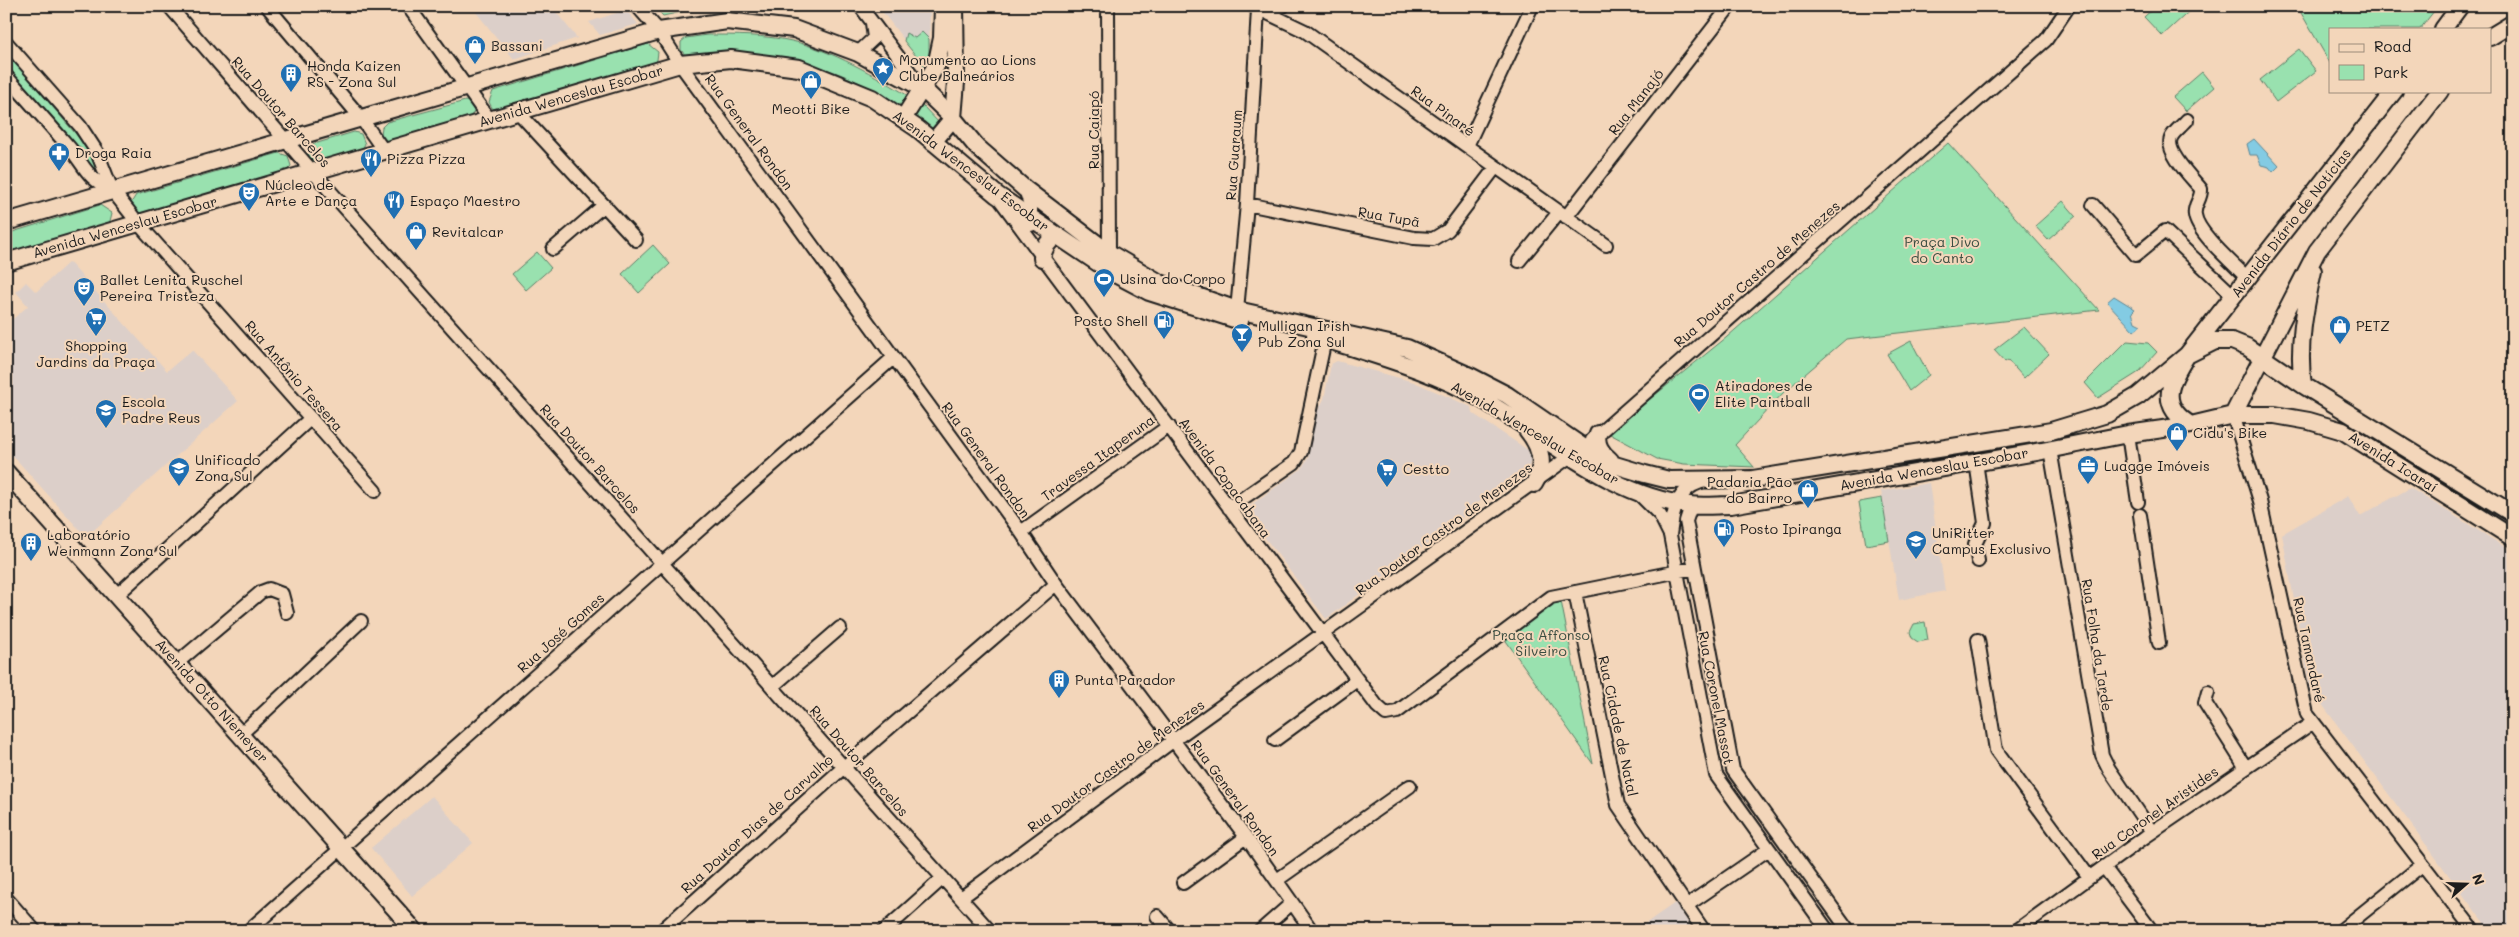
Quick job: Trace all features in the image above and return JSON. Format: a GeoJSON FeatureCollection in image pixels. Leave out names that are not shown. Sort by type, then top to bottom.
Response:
{"type":"FeatureCollection","features":[{"type":"Feature","properties":{"kind":"main road"},"geometry":{"type":"LineString","coordinates":[[933,142],[953,118],[956,82],[943,6]]}},
{"type":"Feature","properties":{"kind":"main road"},"geometry":{"type":"LineString","coordinates":[[903,119],[936,66],[949,38],[955,6]]}},
{"type":"Feature","properties":{"kind":"main road"},"geometry":{"type":"LineString","coordinates":[[2443,28],[2460,6]]}},
{"type":"Feature","properties":{"kind":"main road","name":"Avenida Wenceslau Escobar"},"geometry":{"type":"LineString","coordinates":[[6,222],[659,31],[726,21],[794,29],[858,53],[922,88],[953,118],[977,147],[1024,189],[1109,253],[1160,283],[1237,310],[1407,348],[1472,376],[1507,395],[1577,452],[1633,489],[1684,504],[1731,504],[2128,434],[2191,425],[2233,415]]}},
{"type":"Feature","properties":{"kind":"main road"},"geometry":{"type":"LineString","coordinates":[[2492,36],[2513,23]]}},
{"type":"Feature","properties":{"kind":"main road","name":"Avenida Wenceslau Escobar"},"geometry":{"type":"LineString","coordinates":[[6,262],[680,64],[731,59],[799,68],[872,98],[903,119],[997,195],[1031,219],[1112,273],[1149,292],[1235,320],[1306,333],[1426,372],[1466,390],[1522,425],[1577,452],[1670,480],[1752,480],[2051,431],[2089,422],[2108,414],[2138,396],[2188,354]]}},
{"type":"Feature","properties":{"kind":"main road","name":"Avenida Diário de Notícias"},"geometry":{"type":"LineString","coordinates":[[2188,354],[2393,92]]}},
{"type":"Feature","properties":{"kind":"main road"},"geometry":{"type":"LineString","coordinates":[[2233,415],[2317,251],[2439,92]]}},
{"type":"Feature","properties":{"kind":"main road"},"geometry":{"type":"LineString","coordinates":[[1042,258],[1044,248],[1049,240],[1056,236]]}},
{"type":"Feature","properties":{"kind":"main road"},"geometry":{"type":"LineString","coordinates":[[2304,385],[2300,367],[2300,346],[2317,251]]}},
{"type":"Feature","properties":{"kind":"main road"},"geometry":{"type":"LineString","coordinates":[[1325,339],[1350,334]]}},
{"type":"Feature","properties":{"kind":"main road"},"geometry":{"type":"LineString","coordinates":[[2191,425],[2182,420],[2176,412],[2170,389],[2172,378],[2188,354],[2215,342],[2232,340],[2247,347],[2262,358]]}},
{"type":"Feature","properties":{"kind":"main road","name":"Avenida Icaraí"},"geometry":{"type":"LineString","coordinates":[[2262,358],[2513,514]]}},
{"type":"Feature","properties":{"kind":"main road","name":"Avenida Icaraí"},"geometry":{"type":"LineString","coordinates":[[2233,415],[2283,416],[2309,420],[2343,431],[2513,538]]}},
{"type":"Feature","properties":{"kind":"main road"},"geometry":{"type":"LineString","coordinates":[[1522,425],[1534,439],[1541,456],[1540,475],[1534,484]]}},
{"type":"Feature","properties":{"kind":"main road"},"geometry":{"type":"LineString","coordinates":[[1598,434],[1597,439],[1600,449],[1615,465]]}},
{"type":"Feature","properties":{"kind":"main road","name":"Avenida Otto Niemeyer"},"geometry":{"type":"LineString","coordinates":[[6,472],[415,931]]}},
{"type":"Feature","properties":{"kind":"street","name":"Rua Doutor Barcelos"},"geometry":{"type":"LineString","coordinates":[[168,6],[313,172],[990,931]]}},
{"type":"Feature","properties":{"kind":"street"},"geometry":{"type":"LineString","coordinates":[[268,6],[361,118],[384,151]]}},
{"type":"Feature","properties":{"kind":"street"},"geometry":{"type":"LineString","coordinates":[[408,6],[490,120]]}},
{"type":"Feature","properties":{"kind":"street","name":"Rua General Rondon"},"geometry":{"type":"LineString","coordinates":[[638,6],[659,31],[680,64],[1021,532],[1056,584],[1246,837],[1312,931]]}},
{"type":"Feature","properties":{"kind":"street"},"geometry":{"type":"LineString","coordinates":[[860,6],[922,88]]}},
{"type":"Feature","properties":{"kind":"street","name":"Rua Caiapó"},"geometry":{"type":"LineString","coordinates":[[1108,6],[1109,253]]}},
{"type":"Feature","properties":{"kind":"street"},"geometry":{"type":"LineString","coordinates":[[1256,8],[1282,6]]}},
{"type":"Feature","properties":{"kind":"street"},"geometry":{"type":"LineString","coordinates":[[1467,146],[1532,6]]}},
{"type":"Feature","properties":{"kind":"street","name":"Rua Manajó"},"geometry":{"type":"LineString","coordinates":[[1519,261],[1562,214],[1730,6]]}},
{"type":"Feature","properties":{"kind":"street","name":"Rua Doutor Castro de Menezes"},"geometry":{"type":"LineString","coordinates":[[961,898],[1174,740],[1577,452],[2046,40],[2069,6]]}},
{"type":"Feature","properties":{"kind":"street","name":"Rua Pinaré"},"geometry":{"type":"LineString","coordinates":[[1256,8],[1305,31],[1495,168],[1606,245]]}},
{"type":"Feature","properties":{"kind":"street","name":"Rua Guaraum"},"geometry":{"type":"LineString","coordinates":[[1237,310],[1246,204],[1256,8]]}},
{"type":"Feature","properties":{"kind":"street"},"geometry":{"type":"LineString","coordinates":[[858,53],[874,38],[872,23]]}},
{"type":"Feature","properties":{"kind":"street"},"geometry":{"type":"LineString","coordinates":[[6,42],[80,126],[97,152],[112,190]]}},
{"type":"Feature","properties":{"kind":"street"},"geometry":{"type":"LineString","coordinates":[[6,76],[71,149],[87,174],[96,183],[112,190]]}},
{"type":"Feature","properties":{"kind":"street"},"geometry":{"type":"LineString","coordinates":[[518,112],[636,240]]}},
{"type":"Feature","properties":{"kind":"street"},"geometry":{"type":"LineString","coordinates":[[2187,120],[2171,137],[2170,144],[2171,152],[2201,189],[2202,195],[2195,207],[2196,221],[2248,279]]}},
{"type":"Feature","properties":{"kind":"street","name":"Rua Tupã"},"geometry":{"type":"LineString","coordinates":[[1246,204],[1414,238],[1433,239],[1448,230],[1495,168]]}},
{"type":"Feature","properties":{"kind":"street","name":"Avenida Copacabana"},"geometry":{"type":"LineString","coordinates":[[1024,189],[1031,208],[1032,235],[1042,258]]}},
{"type":"Feature","properties":{"kind":"street","name":"Rua Antônio Tessera"},"geometry":{"type":"LineString","coordinates":[[112,190],[138,223],[375,491]]}},
{"type":"Feature","properties":{"kind":"street","name":"Avenida Copacabana"},"geometry":{"type":"LineString","coordinates":[[997,195],[1323,635],[1386,714],[1397,712],[1551,597],[1575,592]]}},
{"type":"Feature","properties":{"kind":"street"},"geometry":{"type":"LineString","coordinates":[[552,249],[604,205]]}},
{"type":"Feature","properties":{"kind":"street"},"geometry":{"type":"LineString","coordinates":[[2093,205],[2136,255],[2165,231],[2234,296]]}},
{"type":"Feature","properties":{"kind":"street"},"geometry":{"type":"LineString","coordinates":[[1228,508],[1294,463],[1301,452],[1325,339]]}},
{"type":"Feature","properties":{"kind":"street","name":"Rua José Gomes"},"geometry":{"type":"LineString","coordinates":[[248,931],[893,358]]}},
{"type":"Feature","properties":{"kind":"street","name":"Rua Tamandaré"},"geometry":{"type":"LineString","coordinates":[[2233,415],[2260,501],[2307,714],[2312,723],[2474,931]]}},
{"type":"Feature","properties":{"kind":"street"},"geometry":{"type":"LineString","coordinates":[[117,595],[311,418]]}},
{"type":"Feature","properties":{"kind":"street","name":"Travessa Itaperuna"},"geometry":{"type":"LineString","coordinates":[[1021,532],[1169,426]]}},
{"type":"Feature","properties":{"kind":"street"},"geometry":{"type":"LineString","coordinates":[[2128,434],[2159,643]]}},
{"type":"Feature","properties":{"kind":"street","name":"Rua Folha da Tarde"},"geometry":{"type":"LineString","coordinates":[[2050,449],[2102,754],[2109,769],[2152,832]]}},
{"type":"Feature","properties":{"kind":"street"},"geometry":{"type":"LineString","coordinates":[[1976,462],[1985,523],[1975,544],[1978,561]]}},
{"type":"Feature","properties":{"kind":"street"},"geometry":{"type":"LineString","coordinates":[[1684,504],[1685,489],[1704,481]]}},
{"type":"Feature","properties":{"kind":"street"},"geometry":{"type":"LineString","coordinates":[[1633,489],[1660,515],[1670,535]]}},
{"type":"Feature","properties":{"kind":"street","name":"Rua Coronel Massot"},"geometry":{"type":"LineString","coordinates":[[1684,504],[1670,535],[1716,775],[1828,931]]}},
{"type":"Feature","properties":{"kind":"street","name":"Rua Coronel Massot"},"geometry":{"type":"LineString","coordinates":[[1684,504],[1694,568],[1733,770],[1848,931]]}},
{"type":"Feature","properties":{"kind":"street"},"geometry":{"type":"LineString","coordinates":[[1575,592],[1677,573],[1694,568]]}},
{"type":"Feature","properties":{"kind":"street","name":"Rua Doutor Dias de Carvalho"},"geometry":{"type":"LineString","coordinates":[[661,931],[844,767],[1056,584]]}},
{"type":"Feature","properties":{"kind":"street"},"geometry":{"type":"LineString","coordinates":[[178,663],[261,592],[269,590],[282,594],[287,613]]}},
{"type":"Feature","properties":{"kind":"street","name":"Rua Cidade de Natal"},"geometry":{"type":"LineString","coordinates":[[1575,592],[1618,805],[1704,931]]}},
{"type":"Feature","properties":{"kind":"street"},"geometry":{"type":"LineString","coordinates":[[241,734],[362,622]]}},
{"type":"Feature","properties":{"kind":"street"},"geometry":{"type":"LineString","coordinates":[[773,686],[840,628]]}},
{"type":"Feature","properties":{"kind":"street"},"geometry":{"type":"LineString","coordinates":[[1978,640],[1996,750],[2089,877]]}},
{"type":"Feature","properties":{"kind":"street"},"geometry":{"type":"LineString","coordinates":[[1275,740],[1357,680]]}},
{"type":"Feature","properties":{"kind":"street"},"geometry":{"type":"LineString","coordinates":[[2208,692],[2204,700],[2205,703],[2246,768]]}},
{"type":"Feature","properties":{"kind":"street","name":"Rua Coronel Aristides"},"geometry":{"type":"LineString","coordinates":[[2016,931],[2152,832],[2312,723]]}},
{"type":"Feature","properties":{"kind":"street"},"geometry":{"type":"LineString","coordinates":[[1276,880],[1410,786]]}},
{"type":"Feature","properties":{"kind":"street"},"geometry":{"type":"LineString","coordinates":[[1183,883],[1246,837]]}},
{"type":"Feature","properties":{"kind":"street"},"geometry":{"type":"LineString","coordinates":[[1686,906],[1769,849]]}},
{"type":"Feature","properties":{"kind":"street"},"geometry":{"type":"LineString","coordinates":[[2340,931],[2422,865]]}},
{"type":"Feature","properties":{"kind":"street"},"geometry":{"type":"LineString","coordinates":[[2104,867],[2152,931]]}},
{"type":"Feature","properties":{"kind":"street"},"geometry":{"type":"LineString","coordinates":[[884,931],[943,878]]}},
{"type":"Feature","properties":{"kind":"street"},"geometry":{"type":"LineString","coordinates":[[6,898],[35,931]]}},
{"type":"Feature","properties":{"kind":"street"},"geometry":{"type":"LineString","coordinates":[[1260,931],[1292,903]]}},
{"type":"Feature","properties":{"kind":"street"},"geometry":{"type":"LineString","coordinates":[[1157,916],[1170,931]]}},
{"type":"Feature","properties":{"kind":"shaded area"},"geometry":{"type":"Polygon","coordinates":[[[471,6],[551,6],[577,38],[514,59],[471,6]]]}},
{"type":"Feature","properties":{"kind":"shaded area"},"geometry":{"type":"Polygon","coordinates":[[[878,6],[930,6],[929,62],[924,66],[878,6]]]}},
{"type":"Feature","properties":{"kind":"shaded area"},"geometry":{"type":"Polygon","coordinates":[[[626,10],[638,24],[600,35],[589,22],[626,10]]]}},
{"type":"Feature","properties":{"kind":"shaded area","name":"Escola Padre Reus"},"geometry":{"type":"Polygon","coordinates":[[[69,262],[167,371],[192,350],[238,401],[86,537],[6,448],[6,325],[28,306],[16,292],[26,282],[36,292],[69,262]]]}},
{"type":"Feature","properties":{"kind":"shaded area","name":"Cestto"},"geometry":{"type":"Polygon","coordinates":[[[1337,361],[1414,382],[1471,407],[1472,413],[1528,450],[1531,460],[1528,469],[1472,507],[1461,519],[1326,619],[1244,510],[1301,469],[1308,458],[1317,412],[1324,399],[1331,364],[1337,361]]]}},
{"type":"Feature","properties":{"kind":"shaded area","name":"UniRitter Campus Exclusivo"},"geometry":{"type":"Polygon","coordinates":[[[1929,483],[1945,591],[1899,600],[1881,491],[1929,483]]]}},
{"type":"Feature","properties":{"kind":"shaded area"},"geometry":{"type":"Polygon","coordinates":[[[2410,488],[2513,552],[2513,931],[2490,931],[2310,688],[2282,534],[2348,496],[2360,516],[2410,488]]]}},
{"type":"Feature","properties":{"kind":"shaded area"},"geometry":{"type":"Polygon","coordinates":[[[432,796],[473,843],[412,896],[371,848],[432,796]]]}},
{"type":"Feature","properties":{"kind":"shaded area"},"geometry":{"type":"Polygon","coordinates":[[[1675,903],[1694,931],[1636,931],[1656,916],[1675,903]]]}},
{"type":"Feature","properties":{"kind":"green space"},"geometry":{"type":"Polygon","coordinates":[[[654,6],[718,6],[663,16],[654,6]]]}},
{"type":"Feature","properties":{"kind":"green space"},"geometry":{"type":"Polygon","coordinates":[[[2156,6],[2195,6],[2162,36],[2144,17],[2156,6]]]}},
{"type":"Feature","properties":{"kind":"green space"},"geometry":{"type":"Polygon","coordinates":[[[2297,6],[2438,6],[2421,28],[2329,28],[2329,61],[2297,6]]]}},
{"type":"Feature","properties":{"kind":"green space"},"geometry":{"type":"Polygon","coordinates":[[[922,32],[929,39],[929,62],[924,66],[904,41],[906,33],[915,38],[922,32]]]}},
{"type":"Feature","properties":{"kind":"green space"},"geometry":{"type":"Polygon","coordinates":[[[707,35],[771,38],[807,45],[853,64],[910,97],[903,109],[879,93],[851,79],[808,64],[767,58],[686,56],[681,50],[681,42],[686,38],[707,35]]]}},
{"type":"Feature","properties":{"kind":"green space"},"geometry":{"type":"Polygon","coordinates":[[[648,44],[658,52],[657,60],[652,65],[498,110],[492,108],[489,102],[493,91],[648,44]]]}},
{"type":"Feature","properties":{"kind":"green space"},"geometry":{"type":"Polygon","coordinates":[[[2299,49],[2316,71],[2276,102],[2260,80],[2299,49]]]}},
{"type":"Feature","properties":{"kind":"green space"},"geometry":{"type":"Polygon","coordinates":[[[6,52],[92,153],[102,177],[101,180],[6,68],[6,52]]]}},
{"type":"Feature","properties":{"kind":"green space"},"geometry":{"type":"Polygon","coordinates":[[[2202,72],[2214,87],[2186,111],[2173,97],[2202,72]]]}},
{"type":"Feature","properties":{"kind":"green space"},"geometry":{"type":"Polygon","coordinates":[[[465,101],[471,102],[474,112],[470,117],[396,141],[387,141],[381,134],[382,127],[387,122],[465,101]]]}},
{"type":"Feature","properties":{"kind":"green space"},"geometry":{"type":"Polygon","coordinates":[[[923,106],[940,124],[937,130],[930,131],[915,118],[913,114],[918,107],[923,106]]]}},
{"type":"Feature","properties":{"kind":"green space"},"geometry":{"type":"Polygon","coordinates":[[[354,132],[361,134],[365,144],[361,151],[318,164],[311,161],[308,152],[311,145],[354,132]]]}},
{"type":"Feature","properties":{"kind":"green space","name":"Praça Divo do Canto"},"geometry":{"type":"Polygon","coordinates":[[[1948,143],[2099,310],[1846,339],[1783,393],[1735,445],[1754,467],[1684,464],[1657,459],[1608,433],[1727,337],[1948,143]]]}},
{"type":"Feature","properties":{"kind":"green space"},"geometry":{"type":"Polygon","coordinates":[[[279,153],[288,156],[291,166],[284,173],[145,215],[136,212],[131,203],[136,195],[279,153]]]}},
{"type":"Feature","properties":{"kind":"green space"},"geometry":{"type":"Polygon","coordinates":[[[2063,201],[2076,216],[2048,240],[2035,226],[2063,201]]]}},
{"type":"Feature","properties":{"kind":"green space"},"geometry":{"type":"Polygon","coordinates":[[[100,205],[112,213],[110,221],[105,226],[6,256],[6,234],[100,205]]]}},
{"type":"Feature","properties":{"kind":"green space"},"geometry":{"type":"Polygon","coordinates":[[[653,245],[670,264],[639,293],[622,274],[653,245]]]}},
{"type":"Feature","properties":{"kind":"green space"},"geometry":{"type":"Polygon","coordinates":[[[537,252],[551,268],[526,290],[512,274],[537,252]]]}},
{"type":"Feature","properties":{"kind":"green space"},"geometry":{"type":"Polygon","coordinates":[[[2024,327],[2049,354],[2024,378],[2008,360],[2005,362],[1994,350],[2024,327]]]}},
{"type":"Feature","properties":{"kind":"green space"},"geometry":{"type":"Polygon","coordinates":[[[1911,341],[1929,375],[1909,391],[1887,354],[1911,341]]]}},
{"type":"Feature","properties":{"kind":"green space"},"geometry":{"type":"Polygon","coordinates":[[[2127,341],[2148,343],[2157,352],[2139,372],[2098,398],[2085,383],[2127,341]]]}},
{"type":"Feature","properties":{"kind":"green space"},"geometry":{"type":"Polygon","coordinates":[[[1882,498],[1889,541],[1866,545],[1859,502],[1882,498]]]}},
{"type":"Feature","properties":{"kind":"green space","name":"Praça Affonso Silveiro"},"geometry":{"type":"Polygon","coordinates":[[[1561,601],[1593,764],[1504,638],[1543,608],[1561,601]]]}},
{"type":"Feature","properties":{"kind":"green space"},"geometry":{"type":"Polygon","coordinates":[[[1925,622],[1928,640],[1918,642],[1912,638],[1910,632],[1914,624],[1925,622]]]}},
{"type":"Feature","properties":{"kind":"water"},"geometry":{"type":"Polygon","coordinates":[[[2254,139],[2279,166],[2273,172],[2269,167],[2261,165],[2257,155],[2250,155],[2247,144],[2254,139]]]}},
{"type":"Feature","properties":{"kind":"water"},"geometry":{"type":"Polygon","coordinates":[[[2114,296],[2135,309],[2132,312],[2135,322],[2141,325],[2134,331],[2107,302],[2114,296]]]}},
{"type":"Feature","properties":{"kind":"place","name":"Bassani"},"geometry":{"type":"Point","coordinates":[475,65]}},
{"type":"Feature","properties":{"kind":"place","name":"Monumento ao Lions Clube Balneários"},"geometry":{"type":"Point","coordinates":[883,87]}},
{"type":"Feature","properties":{"kind":"place","name":"Honda Kaizen RS - Zona Sul"},"geometry":{"type":"Point","coordinates":[291,93]}},
{"type":"Feature","properties":{"kind":"place","name":"Meotti Bike"},"geometry":{"type":"Point","coordinates":[811,100]}},
{"type":"Feature","properties":{"kind":"place","name":"Droga Raia"},"geometry":{"type":"Point","coordinates":[59,172]}},
{"type":"Feature","properties":{"kind":"place","name":"Pizza Pizza"},"geometry":{"type":"Point","coordinates":[371,178]}},
{"type":"Feature","properties":{"kind":"place","name":"Núcleo de Arte e Dança"},"geometry":{"type":"Point","coordinates":[249,212]}},
{"type":"Feature","properties":{"kind":"place","name":"Espaço Maestro"},"geometry":{"type":"Point","coordinates":[394,220]}},
{"type":"Feature","properties":{"kind":"place","name":"Revitalcar"},"geometry":{"type":"Point","coordinates":[416,251]}},
{"type":"Feature","properties":{"kind":"place","name":"Usina do Corpo"},"geometry":{"type":"Point","coordinates":[1104,298]}},
{"type":"Feature","properties":{"kind":"place","name":"Ballet Lenita Ruschel Pereira Tristeza"},"geometry":{"type":"Point","coordinates":[84,307]}},
{"type":"Feature","properties":{"kind":"place","name":"Shopping Jardins da Praça"},"geometry":{"type":"Point","coordinates":[96,337]}},
{"type":"Feature","properties":{"kind":"place","name":"Posto Shell"},"geometry":{"type":"Point","coordinates":[1164,340]}},
{"type":"Feature","properties":{"kind":"place","name":"PETZ"},"geometry":{"type":"Point","coordinates":[2340,345]}},
{"type":"Feature","properties":{"kind":"place","name":"Mulligan Irish Pub Zona Sul"},"geometry":{"type":"Point","coordinates":[1242,353]}},
{"type":"Feature","properties":{"kind":"place","name":"Atiradores de Elite Paintball"},"geometry":{"type":"Point","coordinates":[1699,413]}},
{"type":"Feature","properties":{"kind":"place","name":"Escola Padre Reus"},"geometry":{"type":"Point","coordinates":[106,429]}},
{"type":"Feature","properties":{"kind":"place","name":"Cidu's Bike"},"geometry":{"type":"Point","coordinates":[2177,452]}},
{"type":"Feature","properties":{"kind":"place","name":"Luagge Imóveis"},"geometry":{"type":"Point","coordinates":[2088,485]}},
{"type":"Feature","properties":{"kind":"place","name":"Unificado Zona Sul"},"geometry":{"type":"Point","coordinates":[179,487]}},
{"type":"Feature","properties":{"kind":"place","name":"Cestto"},"geometry":{"type":"Point","coordinates":[1387,488]}},
{"type":"Feature","properties":{"kind":"place","name":"Padaria Pão do Bairro"},"geometry":{"type":"Point","coordinates":[1808,509]}},
{"type":"Feature","properties":{"kind":"place","name":"Posto Ipiranga"},"geometry":{"type":"Point","coordinates":[1724,548]}},
{"type":"Feature","properties":{"kind":"place","name":"UniRitter Campus Exclusivo"},"geometry":{"type":"Point","coordinates":[1916,560]}},
{"type":"Feature","properties":{"kind":"place","name":"Laboratório Weinmann Zona Sul"},"geometry":{"type":"Point","coordinates":[31,562]}},
{"type":"Feature","properties":{"kind":"place","name":"Punta Parador"},"geometry":{"type":"Point","coordinates":[1059,699]}}]}
